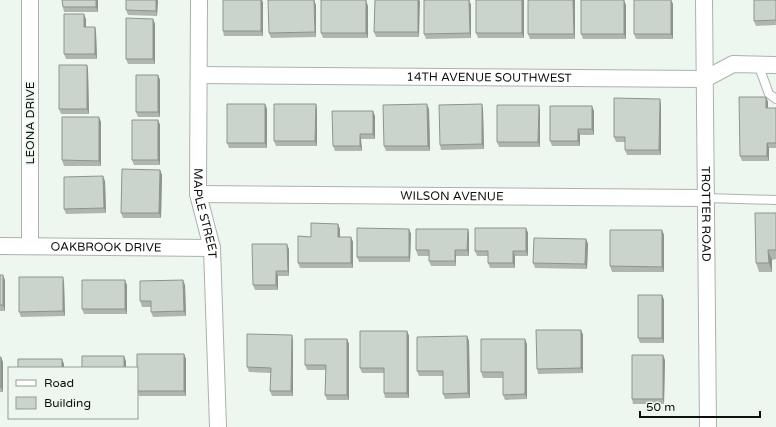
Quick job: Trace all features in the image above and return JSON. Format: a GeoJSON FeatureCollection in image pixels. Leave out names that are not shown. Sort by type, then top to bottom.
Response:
{"type":"FeatureCollection","features":[{"type":"Feature","properties":{"kind":"street","name":"LEONA DRIVE"},"geometry":{"type":"LineString","coordinates":[[30,0],[30,246]]}},
{"type":"Feature","properties":{"kind":"street","name":"MAPLE STREET"},"geometry":{"type":"LineString","coordinates":[[199,0],[198,194],[212,248],[218,427]]}},
{"type":"Feature","properties":{"kind":"street","name":"TROTTER ROAD"},"geometry":{"type":"LineString","coordinates":[[704,0],[708,427]]}},
{"type":"Feature","properties":{"kind":"street","name":"14TH AVENUE SOUTHWEST"},"geometry":{"type":"LineString","coordinates":[[199,75],[705,79],[732,64],[776,64]]}},
{"type":"Feature","properties":{"kind":"street","name":"WILSON AVENUE"},"geometry":{"type":"LineString","coordinates":[[198,194],[706,198]]}},
{"type":"Feature","properties":{"kind":"street","name":"OAKBROOK DRIVE"},"geometry":{"type":"LineString","coordinates":[[0,246],[212,248]]}},
{"type":"Feature","properties":{"kind":"lane"},"geometry":{"type":"LineString","coordinates":[[758,64],[769,94],[776,99]]}},
{"type":"Feature","properties":{"kind":"lane"},"geometry":{"type":"LineString","coordinates":[[706,198],[776,200]]}},
{"type":"Feature","properties":{"kind":"building"},"geometry":{"type":"Polygon","coordinates":[[[62,0],[96,0],[96,7],[63,7],[62,0]]]}},
{"type":"Feature","properties":{"kind":"building"},"geometry":{"type":"Polygon","coordinates":[[[126,0],[156,0],[156,11],[126,10],[126,0]]]}},
{"type":"Feature","properties":{"kind":"building"},"geometry":{"type":"Polygon","coordinates":[[[223,0],[261,0],[261,31],[223,31],[223,0]]]}},
{"type":"Feature","properties":{"kind":"building"},"geometry":{"type":"Polygon","coordinates":[[[268,0],[314,0],[315,32],[269,33],[268,0]]]}},
{"type":"Feature","properties":{"kind":"building"},"geometry":{"type":"Polygon","coordinates":[[[321,0],[366,0],[366,33],[321,33],[321,0]]]}},
{"type":"Feature","properties":{"kind":"building"},"geometry":{"type":"Polygon","coordinates":[[[375,0],[418,0],[418,32],[374,32],[375,0]]]}},
{"type":"Feature","properties":{"kind":"building"},"geometry":{"type":"Polygon","coordinates":[[[424,0],[469,0],[470,33],[424,34],[424,0]]]}},
{"type":"Feature","properties":{"kind":"building"},"geometry":{"type":"Polygon","coordinates":[[[476,0],[522,0],[522,33],[476,33],[476,0]]]}},
{"type":"Feature","properties":{"kind":"building"},"geometry":{"type":"Polygon","coordinates":[[[528,0],[573,0],[574,34],[528,34],[528,0]]]}},
{"type":"Feature","properties":{"kind":"building"},"geometry":{"type":"Polygon","coordinates":[[[581,0],[624,0],[624,34],[581,34],[581,0]]]}},
{"type":"Feature","properties":{"kind":"building"},"geometry":{"type":"Polygon","coordinates":[[[634,0],[671,0],[671,34],[634,34],[634,0]]]}},
{"type":"Feature","properties":{"kind":"building"},"geometry":{"type":"Polygon","coordinates":[[[754,0],[776,0],[776,20],[754,21],[754,0]]]}},
{"type":"Feature","properties":{"kind":"building"},"geometry":{"type":"Polygon","coordinates":[[[64,14],[84,14],[84,27],[95,27],[95,54],[64,54],[64,14]]]}},
{"type":"Feature","properties":{"kind":"building"},"geometry":{"type":"Polygon","coordinates":[[[126,18],[153,19],[153,59],[126,59],[126,18]]]}},
{"type":"Feature","properties":{"kind":"building"},"geometry":{"type":"Polygon","coordinates":[[[59,65],[87,65],[87,109],[59,109],[59,65]]]}},
{"type":"Feature","properties":{"kind":"building"},"geometry":{"type":"Polygon","coordinates":[[[136,75],[158,75],[158,112],[136,112],[136,75]]]}},
{"type":"Feature","properties":{"kind":"building"},"geometry":{"type":"Polygon","coordinates":[[[739,97],[766,97],[766,108],[776,108],[776,143],[767,143],[767,156],[740,156],[739,97]]]}},
{"type":"Feature","properties":{"kind":"building"},"geometry":{"type":"Polygon","coordinates":[[[614,98],[660,99],[659,150],[625,150],[625,137],[614,137],[614,98]]]}},
{"type":"Feature","properties":{"kind":"building"},"geometry":{"type":"Polygon","coordinates":[[[227,104],[265,104],[265,143],[227,143],[227,104]]]}},
{"type":"Feature","properties":{"kind":"building"},"geometry":{"type":"Polygon","coordinates":[[[274,104],[316,104],[315,141],[274,141],[274,104]]]}},
{"type":"Feature","properties":{"kind":"building"},"geometry":{"type":"Polygon","coordinates":[[[427,104],[428,146],[384,146],[383,105],[427,104]]]}},
{"type":"Feature","properties":{"kind":"building"},"geometry":{"type":"Polygon","coordinates":[[[482,104],[482,144],[440,145],[439,105],[482,104]]]}},
{"type":"Feature","properties":{"kind":"building"},"geometry":{"type":"Polygon","coordinates":[[[497,105],[539,105],[538,142],[497,142],[497,105]]]}},
{"type":"Feature","properties":{"kind":"building"},"geometry":{"type":"Polygon","coordinates":[[[550,106],[592,106],[592,129],[578,129],[578,141],[550,141],[550,106]]]}},
{"type":"Feature","properties":{"kind":"building"},"geometry":{"type":"Polygon","coordinates":[[[332,111],[373,111],[373,134],[360,134],[360,146],[333,146],[332,111]]]}},
{"type":"Feature","properties":{"kind":"building"},"geometry":{"type":"Polygon","coordinates":[[[62,117],[99,117],[99,161],[62,160],[62,117]]]}},
{"type":"Feature","properties":{"kind":"building"},"geometry":{"type":"Polygon","coordinates":[[[132,120],[158,120],[158,160],[132,160],[132,120]]]}},
{"type":"Feature","properties":{"kind":"building"},"geometry":{"type":"Polygon","coordinates":[[[122,169],[160,170],[159,213],[121,213],[122,169]]]}},
{"type":"Feature","properties":{"kind":"building"},"geometry":{"type":"Polygon","coordinates":[[[103,176],[104,208],[64,209],[64,177],[103,176]]]}},
{"type":"Feature","properties":{"kind":"building"},"geometry":{"type":"Polygon","coordinates":[[[755,213],[776,213],[776,250],[768,250],[769,263],[756,263],[755,213]]]}},
{"type":"Feature","properties":{"kind":"building"},"geometry":{"type":"Polygon","coordinates":[[[311,223],[338,224],[338,237],[351,237],[351,263],[298,263],[298,236],[311,237],[311,223]]]}},
{"type":"Feature","properties":{"kind":"building"},"geometry":{"type":"Polygon","coordinates":[[[357,228],[409,229],[409,257],[357,257],[357,228]]]}},
{"type":"Feature","properties":{"kind":"building"},"geometry":{"type":"Polygon","coordinates":[[[475,228],[526,228],[526,251],[513,251],[513,263],[488,263],[488,251],[475,251],[475,228]]]}},
{"type":"Feature","properties":{"kind":"building"},"geometry":{"type":"Polygon","coordinates":[[[416,229],[468,229],[467,250],[455,250],[455,261],[429,261],[429,250],[416,250],[416,229]]]}},
{"type":"Feature","properties":{"kind":"building"},"geometry":{"type":"Polygon","coordinates":[[[610,230],[662,230],[662,267],[610,266],[610,230]]]}},
{"type":"Feature","properties":{"kind":"building"},"geometry":{"type":"Polygon","coordinates":[[[534,238],[586,239],[585,264],[533,263],[534,238]]]}},
{"type":"Feature","properties":{"kind":"building"},"geometry":{"type":"Polygon","coordinates":[[[252,244],[287,244],[288,271],[276,271],[276,285],[253,285],[252,244]]]}},
{"type":"Feature","properties":{"kind":"building"},"geometry":{"type":"Polygon","coordinates":[[[0,275],[3,275],[3,305],[0,305],[0,275]]]}},
{"type":"Feature","properties":{"kind":"building"},"geometry":{"type":"Polygon","coordinates":[[[19,277],[63,277],[63,311],[19,312],[19,277]]]}},
{"type":"Feature","properties":{"kind":"building"},"geometry":{"type":"Polygon","coordinates":[[[82,280],[125,280],[125,309],[82,309],[82,280]]]}},
{"type":"Feature","properties":{"kind":"building"},"geometry":{"type":"Polygon","coordinates":[[[183,280],[184,311],[151,312],[151,301],[140,301],[140,281],[183,280]]]}},
{"type":"Feature","properties":{"kind":"building"},"geometry":{"type":"Polygon","coordinates":[[[638,295],[662,295],[662,338],[638,338],[638,295]]]}},
{"type":"Feature","properties":{"kind":"building"},"geometry":{"type":"Polygon","coordinates":[[[536,330],[581,330],[581,368],[537,369],[536,330]]]}},
{"type":"Feature","properties":{"kind":"building"},"geometry":{"type":"Polygon","coordinates":[[[360,331],[407,331],[407,393],[384,393],[384,368],[360,368],[360,331]]]}},
{"type":"Feature","properties":{"kind":"building"},"geometry":{"type":"Polygon","coordinates":[[[247,334],[292,335],[291,391],[270,391],[271,368],[247,367],[247,334]]]}},
{"type":"Feature","properties":{"kind":"building"},"geometry":{"type":"Polygon","coordinates":[[[467,336],[468,393],[443,394],[443,371],[417,371],[417,337],[467,336]]]}},
{"type":"Feature","properties":{"kind":"building"},"geometry":{"type":"Polygon","coordinates":[[[305,339],[347,339],[347,395],[325,395],[326,365],[305,365],[305,339]]]}},
{"type":"Feature","properties":{"kind":"building"},"geometry":{"type":"Polygon","coordinates":[[[481,339],[525,339],[525,394],[503,395],[503,372],[481,372],[481,339]]]}},
{"type":"Feature","properties":{"kind":"building"},"geometry":{"type":"Polygon","coordinates":[[[137,354],[184,354],[184,391],[138,391],[137,354]]]}},
{"type":"Feature","properties":{"kind":"building"},"geometry":{"type":"Polygon","coordinates":[[[632,355],[663,355],[663,399],[632,399],[632,355]]]}},
{"type":"Feature","properties":{"kind":"building"},"geometry":{"type":"Polygon","coordinates":[[[82,356],[124,356],[124,367],[82,367],[82,356]]]}},
{"type":"Feature","properties":{"kind":"building"},"geometry":{"type":"Polygon","coordinates":[[[1,357],[1,387],[0,387],[1,357]]]}},
{"type":"Feature","properties":{"kind":"building"},"geometry":{"type":"Polygon","coordinates":[[[18,359],[62,359],[62,367],[18,367],[18,359]]]}}]}
